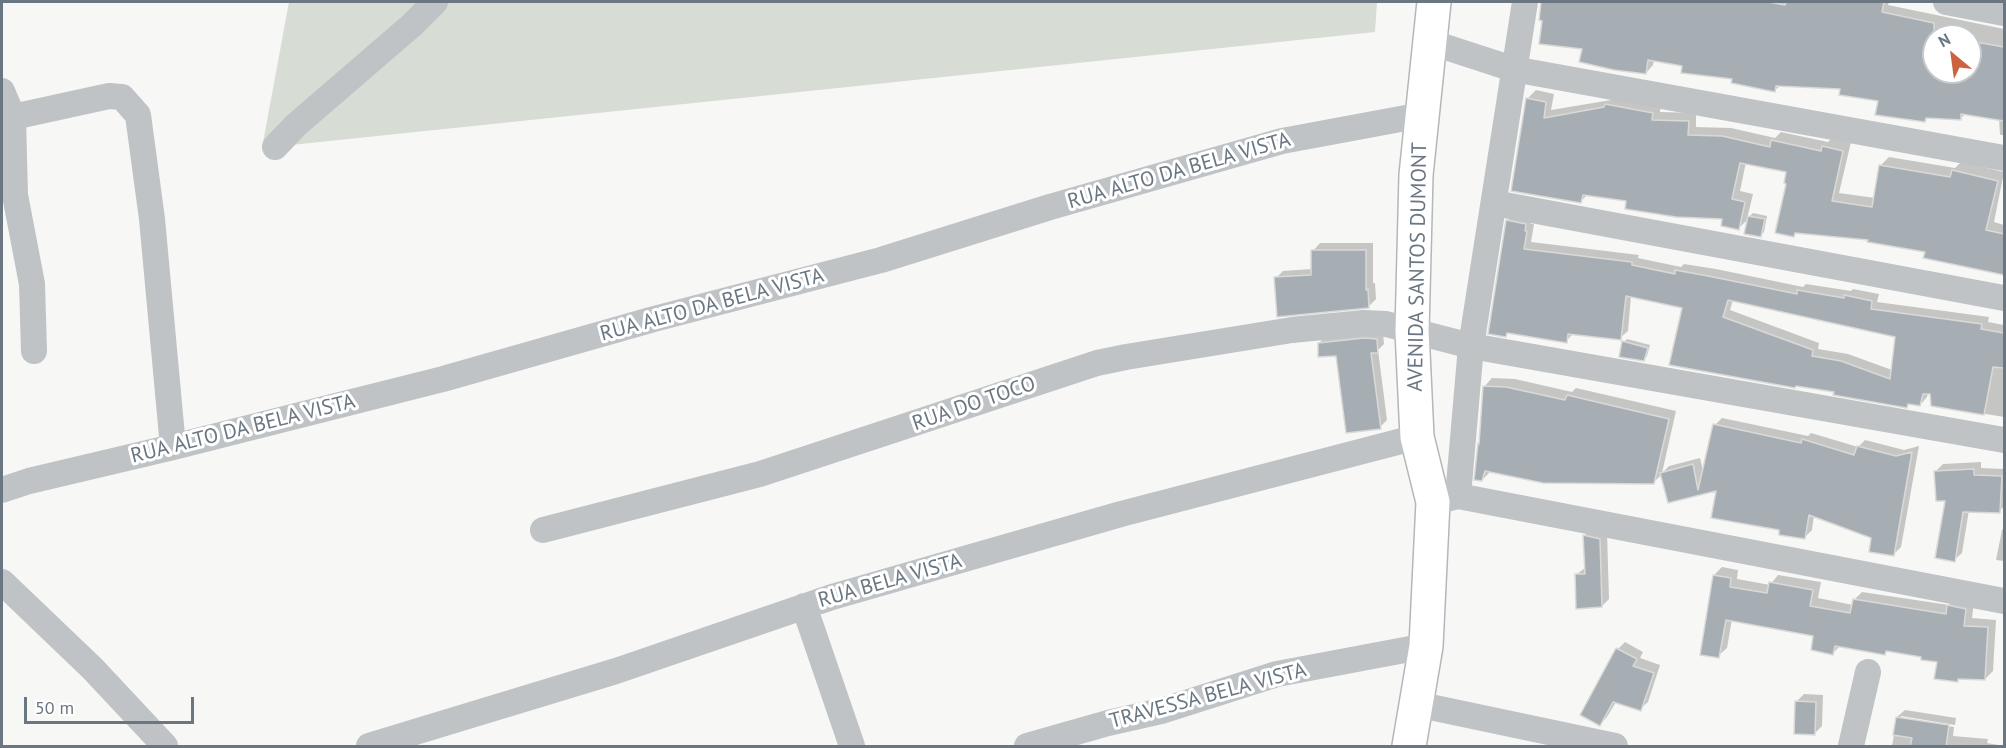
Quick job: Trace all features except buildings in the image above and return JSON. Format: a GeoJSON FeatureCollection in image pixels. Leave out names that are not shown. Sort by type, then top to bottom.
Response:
{"type":"FeatureCollection","features":[{"type":"Feature","properties":{"kind":"main road","name":"AVENIDA SANTOS DUMONT"},"geometry":{"type":"LineString","coordinates":[[1409,747],[1426,646],[1445,499],[1417,436],[1413,331],[1416,175],[1434,2]]}},
{"type":"Feature","properties":{"kind":"street"},"geometry":{"type":"LineString","coordinates":[[275,147],[296,125],[412,25],[435,2]]}},
{"type":"Feature","properties":{"kind":"street"},"geometry":{"type":"LineString","coordinates":[[1526,2],[1513,69],[1494,203],[1445,499],[2004,601]]}},
{"type":"Feature","properties":{"kind":"street"},"geometry":{"type":"LineString","coordinates":[[1946,2],[2004,13]]}},
{"type":"Feature","properties":{"kind":"street"},"geometry":{"type":"LineString","coordinates":[[1430,42],[1513,69],[2004,158]]}},
{"type":"Feature","properties":{"kind":"street"},"geometry":{"type":"LineString","coordinates":[[2,91],[14,117],[8,197],[32,284],[34,351]]}},
{"type":"Feature","properties":{"kind":"street"},"geometry":{"type":"LineString","coordinates":[[14,117],[109,96],[122,97],[133,106],[138,115],[152,219],[173,447]]}},
{"type":"Feature","properties":{"kind":"street","name":"RUA ALTO DA BELA VISTA"},"geometry":{"type":"LineString","coordinates":[[2,490],[29,481],[443,379],[654,319],[881,260],[1050,207],[1282,141],[1422,114]]}},
{"type":"Feature","properties":{"kind":"street"},"geometry":{"type":"LineString","coordinates":[[1494,203],[2004,298]]}},
{"type":"Feature","properties":{"kind":"street","name":"RUA DO TOCO"},"geometry":{"type":"LineString","coordinates":[[543,530],[760,474],[1097,363],[1195,345],[1331,325],[1386,324],[1471,346],[2004,440]]}},
{"type":"Feature","properties":{"kind":"street","name":"RUA BELA VISTA"},"geometry":{"type":"LineString","coordinates":[[369,747],[616,671],[804,606],[1121,514],[1417,436]]}},
{"type":"Feature","properties":{"kind":"street"},"geometry":{"type":"LineString","coordinates":[[2,582],[93,669],[165,747]]}},
{"type":"Feature","properties":{"kind":"street"},"geometry":{"type":"LineString","coordinates":[[804,606],[852,747]]}},
{"type":"Feature","properties":{"kind":"street","name":"TRAVESSA BELA VISTA"},"geometry":{"type":"LineString","coordinates":[[1027,747],[1108,723],[1161,711],[1277,674],[1426,646]]}},
{"type":"Feature","properties":{"kind":"street"},"geometry":{"type":"LineString","coordinates":[[1851,747],[1868,672]]}},
{"type":"Feature","properties":{"kind":"street"},"geometry":{"type":"LineString","coordinates":[[1416,704],[1615,747]]}},
{"type":"Feature","properties":{"kind":"shaded area"},"geometry":{"type":"Polygon","coordinates":[[[289,2],[1377,2],[1375,32],[262,148],[289,2]]]}}]}
